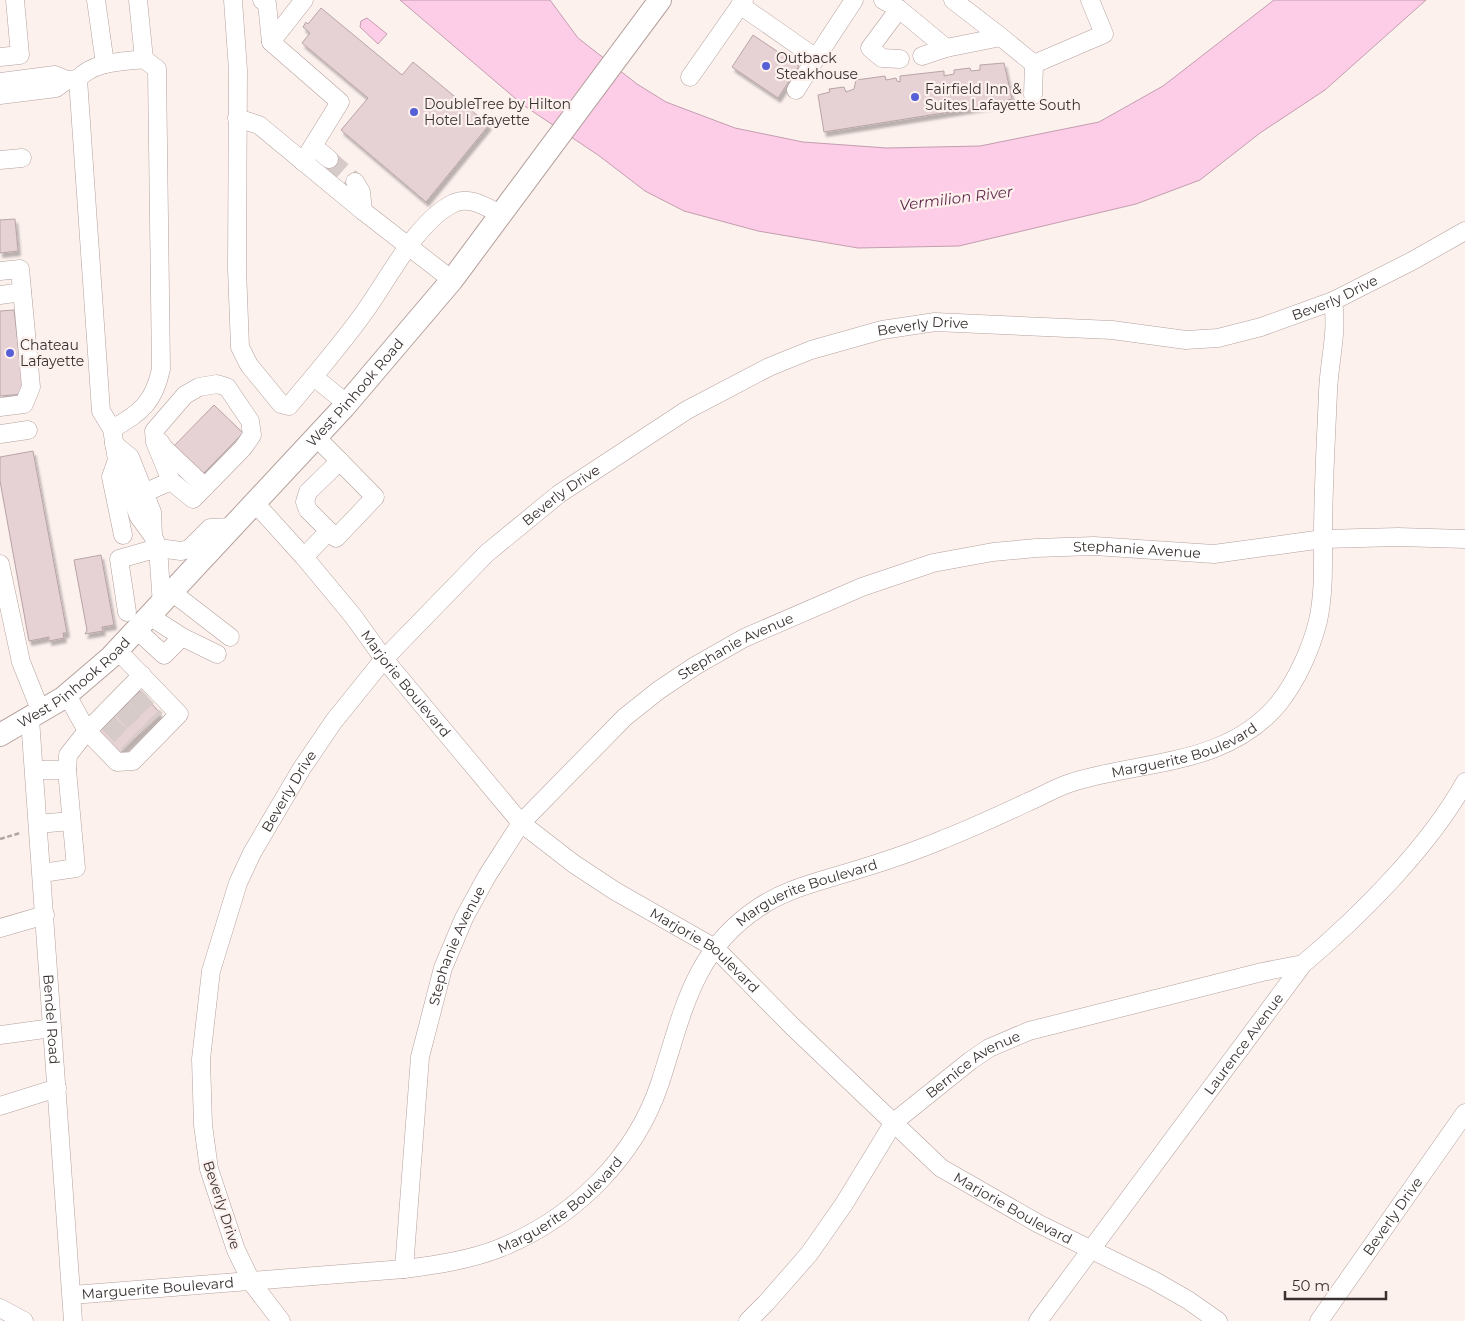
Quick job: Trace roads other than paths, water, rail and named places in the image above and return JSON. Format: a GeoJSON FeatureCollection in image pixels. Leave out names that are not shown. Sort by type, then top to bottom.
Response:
{"type":"FeatureCollection","features":[{"type":"Feature","properties":{"kind":"main road","name":"West Pinhook Road"},"geometry":{"type":"LineString","coordinates":[[0,735],[67,695],[118,651],[150,611],[256,504],[316,438],[452,280],[660,0]]}},
{"type":"Feature","properties":{"kind":"street"},"geometry":{"type":"LineString","coordinates":[[0,57],[20,55],[15,0]]}},
{"type":"Feature","properties":{"kind":"street"},"geometry":{"type":"LineString","coordinates":[[96,0],[105,64]]}},
{"type":"Feature","properties":{"kind":"street"},"geometry":{"type":"LineString","coordinates":[[124,535],[111,477],[114,444],[130,419],[157,390],[161,369],[156,69],[144,59],[138,0]]}},
{"type":"Feature","properties":{"kind":"street"},"geometry":{"type":"LineString","coordinates":[[233,0],[238,70],[237,278],[240,347],[249,366],[281,404],[289,406],[314,376],[364,314],[410,246],[430,221],[454,203],[470,200],[500,214]]}},
{"type":"Feature","properties":{"kind":"street"},"geometry":{"type":"LineString","coordinates":[[262,0],[267,4],[271,42],[340,102],[303,162]]}},
{"type":"Feature","properties":{"kind":"street"},"geometry":{"type":"LineString","coordinates":[[271,42],[304,0]]}},
{"type":"Feature","properties":{"kind":"street"},"geometry":{"type":"LineString","coordinates":[[796,90],[854,0]]}},
{"type":"Feature","properties":{"kind":"street"},"geometry":{"type":"LineString","coordinates":[[883,0],[898,9],[946,48]]}},
{"type":"Feature","properties":{"kind":"street"},"geometry":{"type":"LineString","coordinates":[[953,0],[1034,64]]}},
{"type":"Feature","properties":{"kind":"street"},"geometry":{"type":"LineString","coordinates":[[1034,64],[1104,34],[1090,0]]}},
{"type":"Feature","properties":{"kind":"street"},"geometry":{"type":"LineString","coordinates":[[690,77],[742,3],[816,58]]}},
{"type":"Feature","properties":{"kind":"street"},"geometry":{"type":"LineString","coordinates":[[898,9],[870,48],[882,58],[900,59]]}},
{"type":"Feature","properties":{"kind":"street"},"geometry":{"type":"LineString","coordinates":[[922,56],[946,48],[1000,37]]}},
{"type":"Feature","properties":{"kind":"street"},"geometry":{"type":"LineString","coordinates":[[0,96],[56,88],[85,71],[105,64],[144,59]]}},
{"type":"Feature","properties":{"kind":"street"},"geometry":{"type":"LineString","coordinates":[[1033,95],[1034,64]]}},
{"type":"Feature","properties":{"kind":"street"},"geometry":{"type":"LineString","coordinates":[[0,82],[55,75],[72,79]]}},
{"type":"Feature","properties":{"kind":"street"},"geometry":{"type":"LineString","coordinates":[[72,79],[101,411],[139,518],[156,542],[181,551],[189,549],[210,528],[233,527]]}},
{"type":"Feature","properties":{"kind":"street"},"geometry":{"type":"LineString","coordinates":[[237,118],[259,125],[363,211],[452,280]]}},
{"type":"Feature","properties":{"kind":"street"},"geometry":{"type":"LineString","coordinates":[[313,146],[329,159]]}},
{"type":"Feature","properties":{"kind":"street"},"geometry":{"type":"LineString","coordinates":[[0,160],[22,158]]}},
{"type":"Feature","properties":{"kind":"street"},"geometry":{"type":"LineString","coordinates":[[355,182],[361,192],[363,211]]}},
{"type":"Feature","properties":{"kind":"street","name":"Beverly Drive"},"geometry":{"type":"LineString","coordinates":[[281,1321],[252,1283],[236,1250],[216,1195],[205,1146],[201,1059],[211,971],[228,910],[256,845],[302,768],[334,721],[384,659],[487,553],[559,494],[687,410],[769,368],[811,350],[882,330],[935,322],[1112,330],[1170,339],[1208,339],[1261,328],[1333,301],[1412,261],[1465,230]]}},
{"type":"Feature","properties":{"kind":"street"},"geometry":{"type":"LineString","coordinates":[[0,271],[20,269],[31,387],[24,404],[0,407]]}},
{"type":"Feature","properties":{"kind":"street"},"geometry":{"type":"LineString","coordinates":[[0,295],[22,292]]}},
{"type":"Feature","properties":{"kind":"street","name":"Marguerite Boulevard"},"geometry":{"type":"LineString","coordinates":[[72,1295],[252,1283],[404,1269],[461,1259],[496,1250],[528,1236],[562,1213],[606,1175],[619,1160],[644,1122],[660,1083],[688,996],[703,963],[741,921],[779,895],[892,859],[946,838],[1064,785],[1095,775],[1190,757],[1230,743],[1255,726],[1276,706],[1296,676],[1311,643],[1322,594],[1329,379],[1336,322],[1333,301]]}},
{"type":"Feature","properties":{"kind":"street"},"geometry":{"type":"LineString","coordinates":[[314,376],[346,404]]}},
{"type":"Feature","properties":{"kind":"street"},"geometry":{"type":"LineString","coordinates":[[217,384],[227,387],[250,421],[252,435],[243,448],[193,499],[171,481],[155,442],[154,431],[185,395],[199,387],[217,384]]}},
{"type":"Feature","properties":{"kind":"street"},"geometry":{"type":"LineString","coordinates":[[0,434],[28,430]]}},
{"type":"Feature","properties":{"kind":"street"},"geometry":{"type":"LineString","coordinates":[[154,431],[164,448],[205,487]]}},
{"type":"Feature","properties":{"kind":"street"},"geometry":{"type":"LineString","coordinates":[[316,438],[340,461],[375,497],[336,538],[308,510],[305,502],[308,492],[340,461]]}},
{"type":"Feature","properties":{"kind":"street"},"geometry":{"type":"LineString","coordinates":[[114,444],[130,457],[152,512],[156,542],[150,611]]}},
{"type":"Feature","properties":{"kind":"street"},"geometry":{"type":"LineString","coordinates":[[144,493],[171,481]]}},
{"type":"Feature","properties":{"kind":"street","name":"Marjorie Boulevard"},"geometry":{"type":"LineString","coordinates":[[256,504],[304,557],[353,616],[384,659],[521,823],[574,864],[615,891],[715,948],[792,1026],[941,1168],[971,1187],[1160,1284],[1188,1300],[1218,1321]]}},
{"type":"Feature","properties":{"kind":"street"},"geometry":{"type":"LineString","coordinates":[[304,557],[329,531]]}},
{"type":"Feature","properties":{"kind":"street","name":"Stephanie Avenue"},"geometry":{"type":"LineString","coordinates":[[404,1269],[415,1100],[420,1057],[429,1016],[443,968],[464,918],[487,876],[521,823],[624,718],[659,690],[695,666],[744,638],[862,587],[933,563],[1027,548],[1094,546],[1214,554],[1293,545],[1323,539],[1398,537],[1465,539]]}},
{"type":"Feature","properties":{"kind":"street"},"geometry":{"type":"LineString","coordinates":[[156,542],[119,559],[150,611],[164,655],[182,637]]}},
{"type":"Feature","properties":{"kind":"street","name":"Bendel Road"},"geometry":{"type":"LineString","coordinates":[[0,564],[21,662],[36,715],[34,770],[73,1321]]}},
{"type":"Feature","properties":{"kind":"street"},"geometry":{"type":"LineString","coordinates":[[150,611],[230,636]]}},
{"type":"Feature","properties":{"kind":"street"},"geometry":{"type":"LineString","coordinates":[[150,611],[182,637],[216,654]]}},
{"type":"Feature","properties":{"kind":"street"},"geometry":{"type":"LineString","coordinates":[[67,695],[87,731],[117,762],[133,761],[133,750],[161,723],[179,714],[118,651]]}},
{"type":"Feature","properties":{"kind":"street"},"geometry":{"type":"LineString","coordinates":[[42,872],[76,868],[67,770],[68,755],[87,731],[105,719],[119,706],[131,693],[142,675]]}},
{"type":"Feature","properties":{"kind":"street"},"geometry":{"type":"LineString","coordinates":[[34,770],[67,770]]}},
{"type":"Feature","properties":{"kind":"street","name":"Laurence Avenue"},"geometry":{"type":"LineString","coordinates":[[1038,1321],[1303,964],[1326,945],[1397,872],[1438,824],[1465,782]]}},
{"type":"Feature","properties":{"kind":"street"},"geometry":{"type":"LineString","coordinates":[[38,824],[71,821]]}},
{"type":"Feature","properties":{"kind":"street"},"geometry":{"type":"LineString","coordinates":[[0,928],[45,915]]}},
{"type":"Feature","properties":{"kind":"street","name":"Bernice Avenue"},"geometry":{"type":"LineString","coordinates":[[748,1321],[766,1304],[809,1254],[844,1204],[894,1122],[989,1048],[1029,1031],[1262,972],[1303,964]]}},
{"type":"Feature","properties":{"kind":"street"},"geometry":{"type":"LineString","coordinates":[[0,1035],[52,1028]]}},
{"type":"Feature","properties":{"kind":"street"},"geometry":{"type":"LineString","coordinates":[[0,1106],[57,1088]]}},
{"type":"Feature","properties":{"kind":"street","name":"Beverly Drive"},"geometry":{"type":"LineString","coordinates":[[1319,1321],[1465,1113]]}},
{"type":"Feature","properties":{"kind":"street"},"geometry":{"type":"LineString","coordinates":[[0,1308],[24,1321]]}},
{"type":"Feature","properties":{"kind":"water","name":"Vermilion River"},"geometry":{"type":"Polygon","coordinates":[[[400,0],[550,0],[578,38],[637,84],[666,102],[735,128],[803,142],[887,148],[980,146],[1099,122],[1163,86],[1274,0],[1426,0],[1325,90],[1260,133],[1200,180],[1136,204],[959,246],[858,248],[758,231],[684,211],[645,191],[598,155],[523,105],[400,0]]]}},
{"type":"Feature","properties":{"kind":"water"},"geometry":{"type":"Polygon","coordinates":[[[367,18],[387,34],[378,44],[360,27],[361,21],[367,18]]]}},
{"type":"Feature","properties":{"kind":"tunnel"},"geometry":{"type":"LineString","coordinates":[[329,159],[355,182]]}},
{"type":"Feature","properties":{"kind":"tunnel"},"geometry":{"type":"LineString","coordinates":[[135,696],[156,719]]}},
{"type":"Feature","properties":{"kind":"tunnel"},"geometry":{"type":"LineString","coordinates":[[122,709],[142,731]]}},
{"type":"Feature","properties":{"kind":"tunnel"},"geometry":{"type":"LineString","coordinates":[[108,723],[129,744]]}},
{"type":"Feature","properties":{"kind":"place","name":"Outback Steakhouse"},"geometry":{"type":"Point","coordinates":[766,66]}},
{"type":"Feature","properties":{"kind":"place","name":"Fairfield Inn & Suites Lafayette South"},"geometry":{"type":"Point","coordinates":[915,97]}},
{"type":"Feature","properties":{"kind":"place","name":"DoubleTree by Hilton Hotel Lafayette"},"geometry":{"type":"Point","coordinates":[414,112]}},
{"type":"Feature","properties":{"kind":"place","name":"Chateau Lafayette"},"geometry":{"type":"Point","coordinates":[10,353]}}]}
